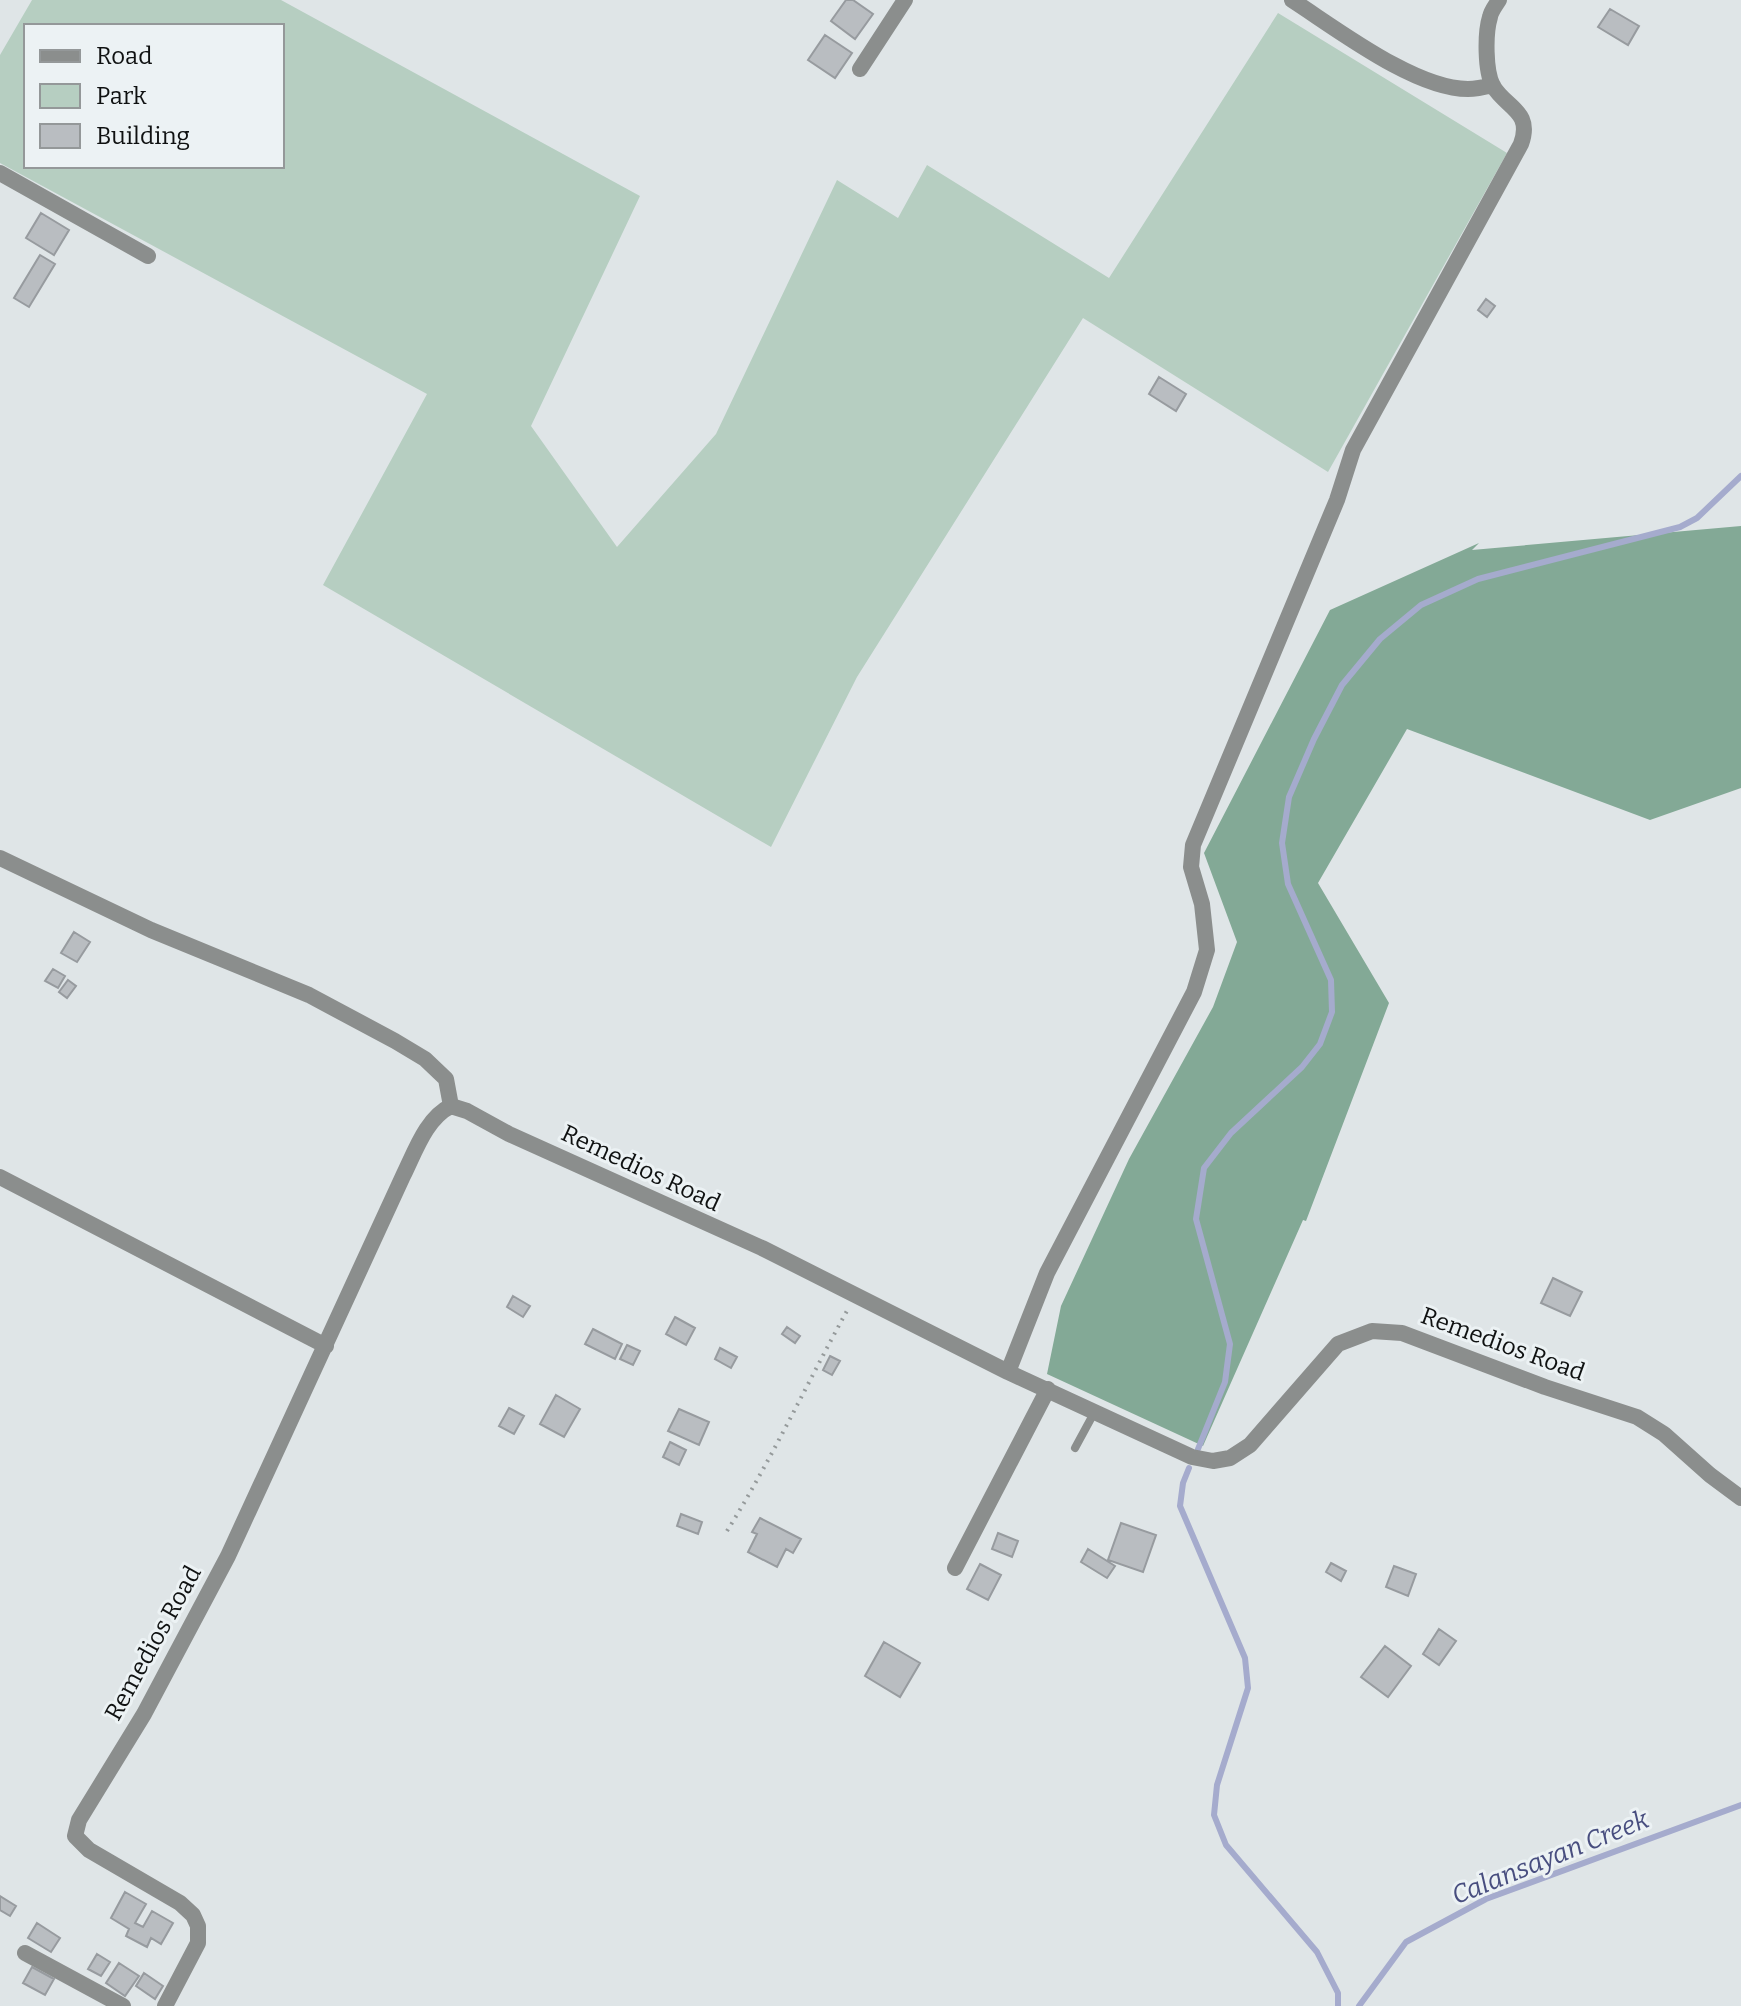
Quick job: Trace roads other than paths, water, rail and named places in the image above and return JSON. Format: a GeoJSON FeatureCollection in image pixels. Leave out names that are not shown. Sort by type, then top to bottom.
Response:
{"type":"FeatureCollection","features":[{"type":"Feature","properties":{"kind":"street"},"geometry":{"type":"LineString","coordinates":[[860,69],[905,0]]}},
{"type":"Feature","properties":{"kind":"street"},"geometry":{"type":"LineString","coordinates":[[1292,0],[1390,62],[1440,85],[1468,89],[1493,85]]}},
{"type":"Feature","properties":{"kind":"street"},"geometry":{"type":"LineString","coordinates":[[1008,1372],[1047,1273],[1194,992],[1207,950],[1202,904],[1191,867],[1193,845],[1337,500],[1353,450],[1526,131],[1519,112],[1493,85],[1486,57],[1490,16],[1499,0]]}},
{"type":"Feature","properties":{"kind":"street"},"geometry":{"type":"LineString","coordinates":[[0,173],[148,256]]}},
{"type":"Feature","properties":{"kind":"street"},"geometry":{"type":"LineString","coordinates":[[0,858],[151,930],[309,995],[395,1041],[425,1059],[446,1079],[451,1106]]}},
{"type":"Feature","properties":{"kind":"street","name":"Remedios Road"},"geometry":{"type":"LineString","coordinates":[[165,2006],[198,1943],[198,1926],[193,1915],[180,1903],[89,1850],[75,1836],[79,1820],[144,1714],[228,1556],[403,1176],[431,1123],[439,1112],[451,1106],[762,1248],[1008,1372],[1192,1457],[1213,1461],[1230,1458],[1250,1445],[1338,1344],[1372,1331],[1402,1333],[1637,1417],[1664,1434],[1741,1498]]}},
{"type":"Feature","properties":{"kind":"street"},"geometry":{"type":"LineString","coordinates":[[0,1177],[326,1346]]}},
{"type":"Feature","properties":{"kind":"street"},"geometry":{"type":"LineString","coordinates":[[955,1568],[1048,1389]]}},
{"type":"Feature","properties":{"kind":"street"},"geometry":{"type":"LineString","coordinates":[[25,1953],[123,2006]]}},
{"type":"Feature","properties":{"kind":"lane"},"geometry":{"type":"LineString","coordinates":[[1075,1448],[1094,1413]]}},
{"type":"Feature","properties":{"kind":"waterway"},"geometry":{"type":"LineString","coordinates":[[1198,1449],[1225,1382],[1230,1344],[1196,1219],[1204,1168],[1231,1133],[1302,1067],[1320,1044],[1332,1012],[1331,980],[1288,884],[1282,843],[1289,797],[1342,685],[1380,639],[1421,605],[1478,579],[1680,527],[1697,518],[1741,476]]}},
{"type":"Feature","properties":{"kind":"waterway"},"geometry":{"type":"LineString","coordinates":[[1189,1468],[1180,1506],[1245,1658],[1248,1688],[1217,1785],[1214,1815],[1226,1845],[1317,1952],[1338,1993],[1338,2006]]}},
{"type":"Feature","properties":{"kind":"waterway","name":"Calansayan Creek"},"geometry":{"type":"LineString","coordinates":[[1359,2006],[1406,1942],[1486,1899],[1741,1805]]}}]}
